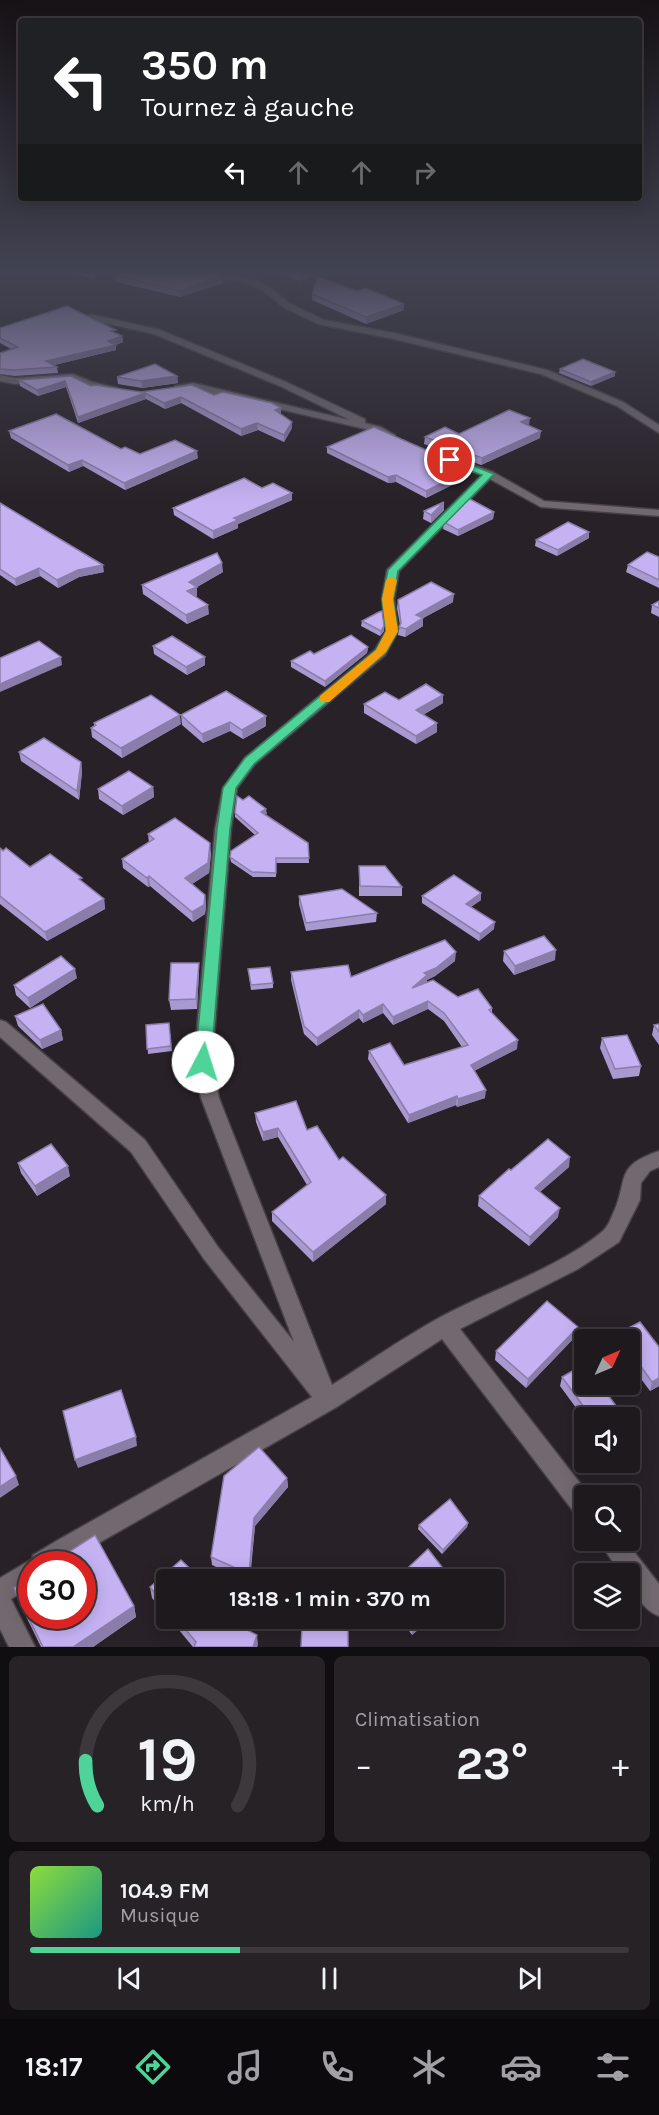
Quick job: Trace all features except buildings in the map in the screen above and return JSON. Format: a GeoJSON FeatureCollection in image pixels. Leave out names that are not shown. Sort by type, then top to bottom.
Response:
{"type":"FeatureCollection","features":[{"type":"Feature","properties":{"kind":"street"},"geometry":{"type":"LineString","coordinates":[[200,350],[283,384],[399,439]]}},
{"type":"Feature","properties":{"kind":"street"},"geometry":{"type":"LineString","coordinates":[[452,350],[544,372],[620,404],[659,430]]}},
{"type":"Feature","properties":{"kind":"street"},"geometry":{"type":"LineString","coordinates":[[0,378],[15,381],[73,377],[90,385],[121,390]]}},
{"type":"Feature","properties":{"kind":"street"},"geometry":{"type":"LineString","coordinates":[[162,390],[193,386],[377,429]]}},
{"type":"Feature","properties":{"kind":"street"},"geometry":{"type":"LineString","coordinates":[[441,457],[489,474],[541,504],[659,513]]}},
{"type":"Feature","properties":{"kind":"street"},"geometry":{"type":"LineString","coordinates":[[327,1400],[210,1098],[203,1062],[224,829],[230,788],[250,761],[380,652],[392,631],[388,599],[393,570],[489,474]]}},
{"type":"Feature","properties":{"kind":"street"},"geometry":{"type":"LineString","coordinates":[[0,1027],[138,1146],[211,1253],[327,1400]]}},
{"type":"Feature","properties":{"kind":"street"},"geometry":{"type":"LineString","coordinates":[[62,1551],[327,1400],[445,1326],[571,1263],[612,1236],[630,1200],[631,1181],[643,1165],[659,1159]]}},
{"type":"Feature","properties":{"kind":"street"},"geometry":{"type":"LineString","coordinates":[[445,1326],[574,1494]]}},
{"type":"Feature","properties":{"kind":"street"},"geometry":{"type":"LineString","coordinates":[[618,1551],[659,1604]]}},
{"type":"Feature","properties":{"kind":"street"},"geometry":{"type":"LineString","coordinates":[[0,1593],[18,1581]]}},
{"type":"Feature","properties":{"kind":"street"},"geometry":{"type":"LineString","coordinates":[[0,1603],[22,1647]]}},
{"type":"Feature","properties":{"kind":"slow traffic"},"geometry":{"type":"LineString","coordinates":[[325,699],[380,652],[392,631],[388,599],[391,580]]}},
{"type":"Feature","properties":{"kind":"route"},"geometry":{"type":"LineString","coordinates":[[203,1062],[224,829],[230,788],[250,761],[380,652],[392,631],[388,599],[393,570],[489,474],[450,460]]}}]}
